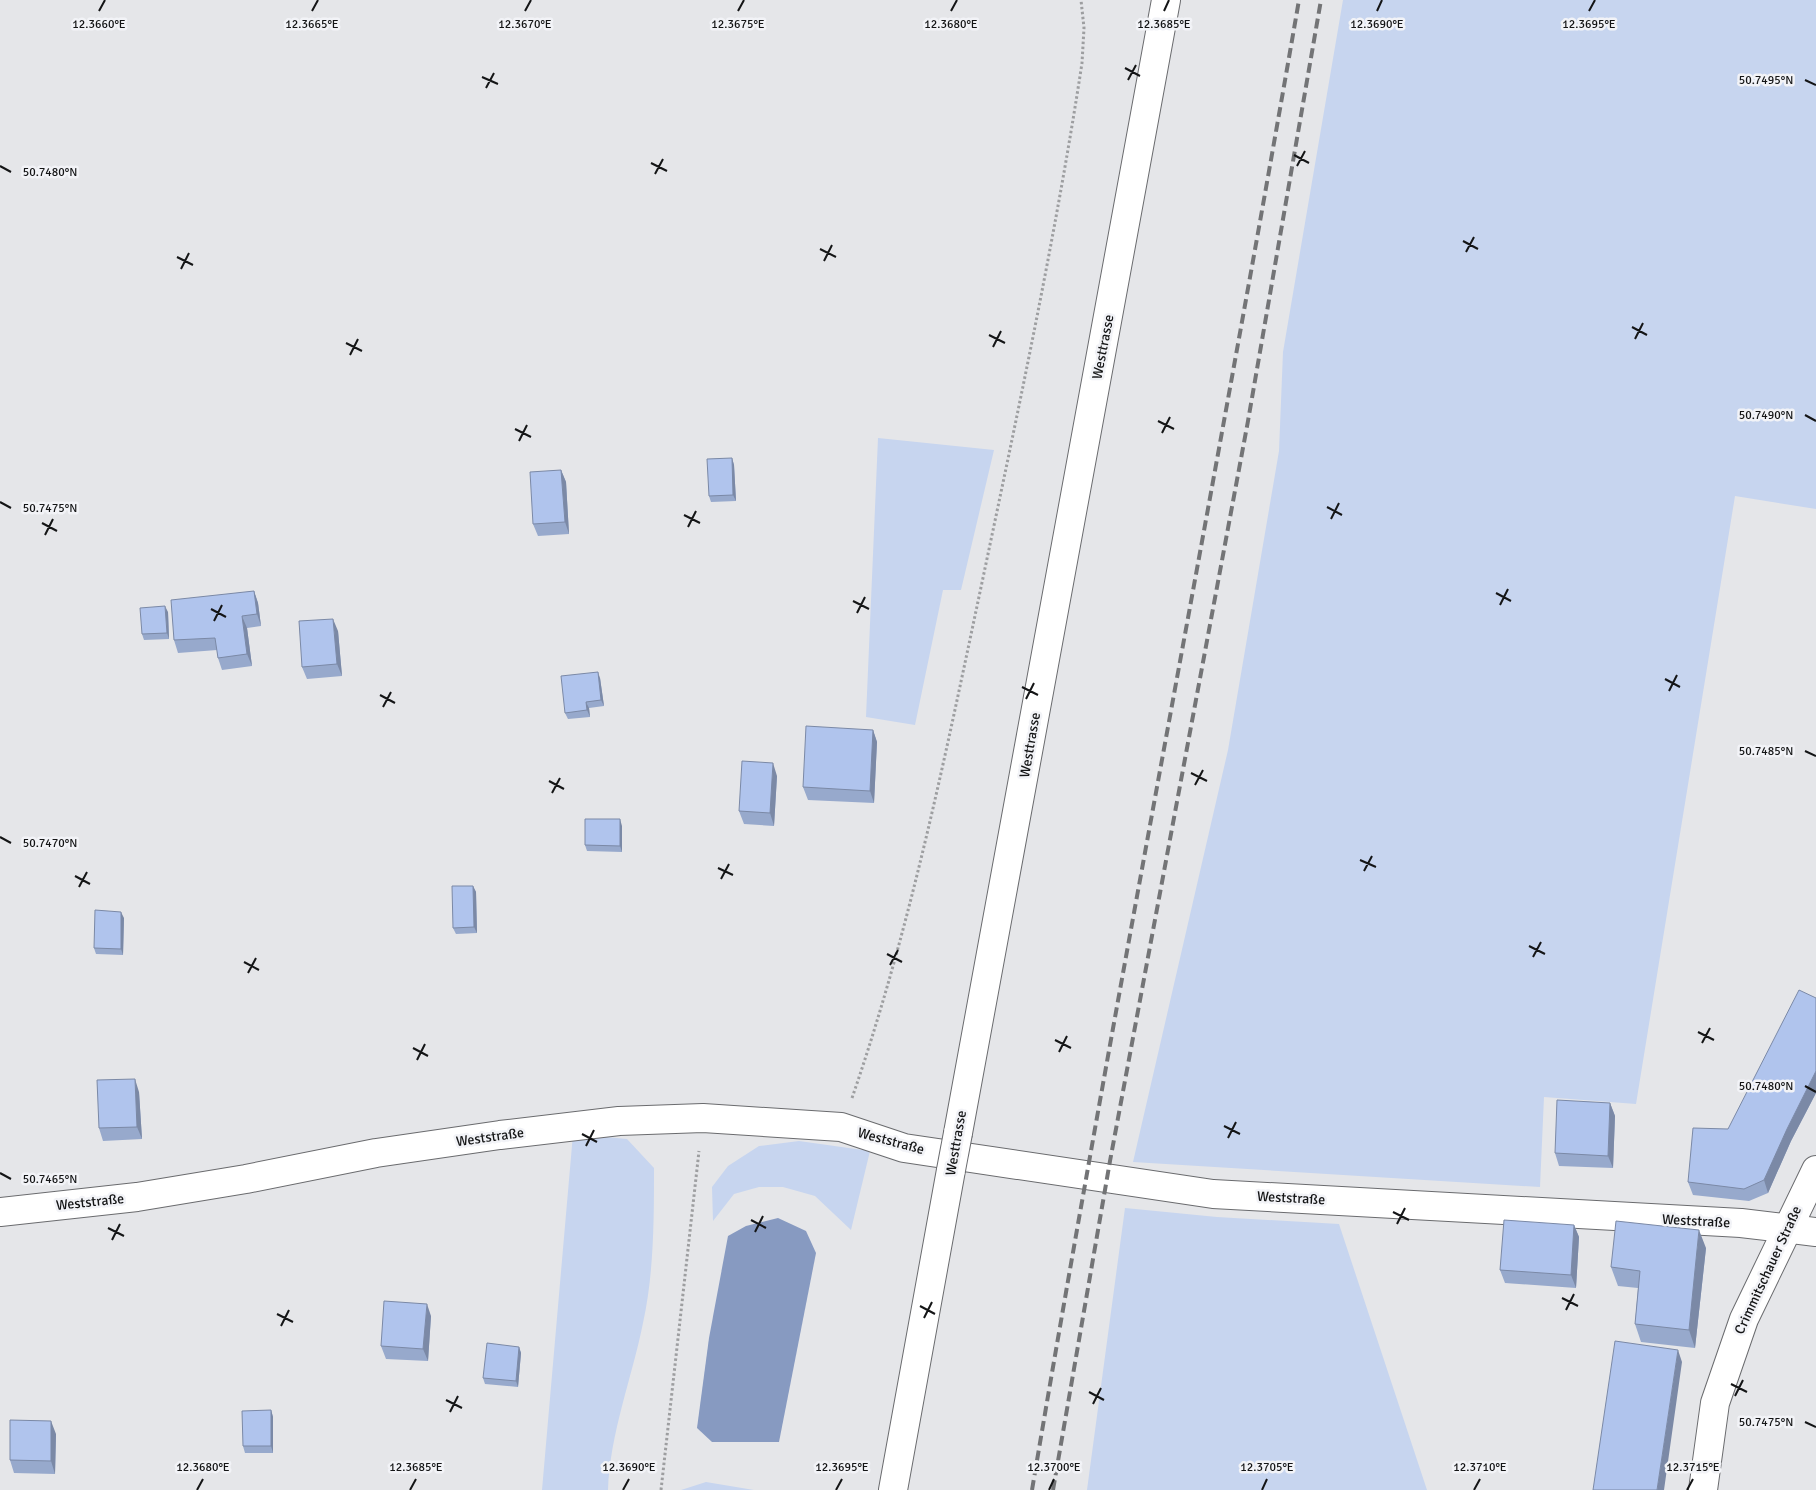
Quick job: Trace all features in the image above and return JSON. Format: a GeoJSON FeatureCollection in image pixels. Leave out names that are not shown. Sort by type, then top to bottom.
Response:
{"type":"FeatureCollection","features":[{"type":"Feature","properties":{"kind":"street","name":"Westtrasse"},"geometry":{"type":"LineString","coordinates":[[893,1490],[1166,0]]}},
{"type":"Feature","properties":{"kind":"street","name":"Weststraße"},"geometry":{"type":"LineString","coordinates":[[0,1212],[137,1197],[246,1179],[376,1153],[500,1135],[619,1120],[703,1118],[842,1127],[904,1148],[1213,1194],[1741,1223],[1816,1232]]}},
{"type":"Feature","properties":{"kind":"street","name":"Crimmitschauer Straße"},"geometry":{"type":"LineString","coordinates":[[1702,1490],[1715,1403],[1744,1319],[1786,1228],[1816,1170]]}},
{"type":"Feature","properties":{"kind":"path"},"geometry":{"type":"LineString","coordinates":[[842,1127],[868,1052],[908,915],[938,788],[1024,382],[1077,98],[1084,28],[1081,0]]}},
{"type":"Feature","properties":{"kind":"path"},"geometry":{"type":"LineString","coordinates":[[661,1490],[703,1118]]}},
{"type":"Feature","properties":{"kind":"shaded area"},"geometry":{"type":"Polygon","coordinates":[[[1343,0],[1816,0],[1816,509],[1735,496],[1636,1104],[1544,1097],[1540,1187],[1133,1162],[1228,750],[1279,451],[1283,352],[1343,0]]]}},
{"type":"Feature","properties":{"kind":"shaded area"},"geometry":{"type":"Polygon","coordinates":[[[878,438],[994,450],[961,590],[943,590],[915,725],[866,717],[878,438]]]}},
{"type":"Feature","properties":{"kind":"shaded area"},"geometry":{"type":"Polygon","coordinates":[[[573,1134],[627,1139],[654,1168],[653,1246],[647,1304],[617,1427],[608,1490],[542,1490],[573,1134]]]}},
{"type":"Feature","properties":{"kind":"shaded area"},"geometry":{"type":"Polygon","coordinates":[[[799,1141],[870,1151],[851,1230],[815,1196],[783,1187],[759,1187],[734,1194],[713,1221],[712,1187],[728,1166],[759,1146],[799,1141]]]}},
{"type":"Feature","properties":{"kind":"shaded area"},"geometry":{"type":"Polygon","coordinates":[[[1125,1208],[1217,1217],[1339,1224],[1427,1490],[1087,1490],[1125,1208]]]}},
{"type":"Feature","properties":{"kind":"shaded area"},"geometry":{"type":"Polygon","coordinates":[[[778,1218],[806,1231],[816,1253],[779,1442],[712,1442],[697,1428],[709,1338],[728,1236],[746,1226],[778,1218]]]}},
{"type":"Feature","properties":{"kind":"shaded area"},"geometry":{"type":"Polygon","coordinates":[[[706,1482],[754,1490],[681,1490],[706,1482]]]}},
{"type":"Feature","properties":{"kind":"building"},"geometry":{"type":"Polygon","coordinates":[[[732,458],[733,495],[709,496],[707,459],[732,458]]]}},
{"type":"Feature","properties":{"kind":"building"},"geometry":{"type":"Polygon","coordinates":[[[561,470],[565,522],[533,524],[530,472],[561,470]]]}},
{"type":"Feature","properties":{"kind":"building"},"geometry":{"type":"Polygon","coordinates":[[[254,591],[257,614],[242,616],[247,654],[218,658],[215,638],[174,640],[171,600],[254,591]]]}},
{"type":"Feature","properties":{"kind":"building"},"geometry":{"type":"Polygon","coordinates":[[[165,606],[167,633],[142,634],[140,608],[165,606]]]}},
{"type":"Feature","properties":{"kind":"building"},"geometry":{"type":"Polygon","coordinates":[[[333,619],[337,664],[302,667],[299,621],[333,619]]]}},
{"type":"Feature","properties":{"kind":"building"},"geometry":{"type":"Polygon","coordinates":[[[598,672],[601,700],[586,702],[587,710],[565,713],[561,676],[598,672]]]}},
{"type":"Feature","properties":{"kind":"building"},"geometry":{"type":"Polygon","coordinates":[[[806,726],[873,730],[870,791],[803,787],[806,726]]]}},
{"type":"Feature","properties":{"kind":"building"},"geometry":{"type":"Polygon","coordinates":[[[742,761],[773,763],[770,813],[739,811],[742,761]]]}},
{"type":"Feature","properties":{"kind":"building"},"geometry":{"type":"Polygon","coordinates":[[[585,819],[620,819],[620,846],[585,845],[585,819]]]}},
{"type":"Feature","properties":{"kind":"building"},"geometry":{"type":"Polygon","coordinates":[[[452,886],[473,886],[474,927],[453,928],[452,886]]]}},
{"type":"Feature","properties":{"kind":"building"},"geometry":{"type":"Polygon","coordinates":[[[95,910],[121,912],[121,949],[94,948],[95,910]]]}},
{"type":"Feature","properties":{"kind":"building"},"geometry":{"type":"Polygon","coordinates":[[[1799,990],[1816,998],[1816,1071],[1764,1180],[1744,1189],[1688,1182],[1693,1128],[1728,1129],[1799,990]]]}},
{"type":"Feature","properties":{"kind":"building"},"geometry":{"type":"Polygon","coordinates":[[[135,1079],[137,1127],[99,1128],[97,1080],[135,1079]]]}},
{"type":"Feature","properties":{"kind":"building"},"geometry":{"type":"Polygon","coordinates":[[[1557,1100],[1610,1103],[1608,1156],[1555,1153],[1557,1100]]]}},
{"type":"Feature","properties":{"kind":"building"},"geometry":{"type":"Polygon","coordinates":[[[1504,1220],[1574,1225],[1571,1275],[1500,1270],[1504,1220]]]}},
{"type":"Feature","properties":{"kind":"building"},"geometry":{"type":"Polygon","coordinates":[[[1616,1221],[1699,1230],[1689,1330],[1635,1324],[1640,1271],[1611,1267],[1616,1221]]]}},
{"type":"Feature","properties":{"kind":"building"},"geometry":{"type":"Polygon","coordinates":[[[384,1301],[427,1304],[423,1349],[381,1346],[384,1301]]]}},
{"type":"Feature","properties":{"kind":"building"},"geometry":{"type":"Polygon","coordinates":[[[1615,1341],[1678,1350],[1657,1490],[1593,1490],[1615,1341]]]}},
{"type":"Feature","properties":{"kind":"building"},"geometry":{"type":"Polygon","coordinates":[[[487,1343],[519,1347],[516,1381],[483,1378],[487,1343]]]}},
{"type":"Feature","properties":{"kind":"building"},"geometry":{"type":"Polygon","coordinates":[[[271,1410],[271,1446],[243,1446],[242,1411],[271,1410]]]}},
{"type":"Feature","properties":{"kind":"building"},"geometry":{"type":"Polygon","coordinates":[[[10,1420],[51,1421],[51,1461],[10,1460],[10,1420]]]}},
{"type":"Feature","properties":{"kind":"railway"},"geometry":{"type":"LineString","coordinates":[[1032,1490],[1097,1117],[1299,0]]}},
{"type":"Feature","properties":{"kind":"railway"},"geometry":{"type":"LineString","coordinates":[[1053,1490],[1110,1161],[1248,421],[1321,0]]}}]}
